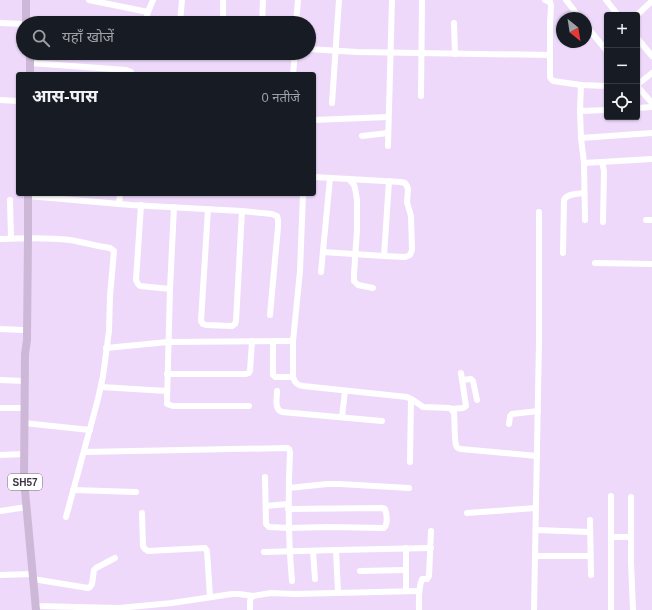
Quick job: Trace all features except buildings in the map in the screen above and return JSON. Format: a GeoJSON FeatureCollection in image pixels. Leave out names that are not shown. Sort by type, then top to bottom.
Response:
{"type":"FeatureCollection","features":[{"type":"Feature","properties":{"kind":"main road"},"geometry":{"type":"LineString","coordinates":[[26,0],[26,16]]}},
{"type":"Feature","properties":{"kind":"main road"},"geometry":{"type":"LineString","coordinates":[[30,0],[30,16]]}},
{"type":"Feature","properties":{"kind":"main road"},"geometry":{"type":"LineString","coordinates":[[26,60],[26,72]]}},
{"type":"Feature","properties":{"kind":"main road"},"geometry":{"type":"LineString","coordinates":[[30,63],[30,72]]}},
{"type":"Feature","properties":{"kind":"main road","name":"SH57"},"geometry":{"type":"LineString","coordinates":[[25,354],[23,347],[23,330],[27,196]]}},
{"type":"Feature","properties":{"kind":"main road","name":"SH57"},"geometry":{"type":"LineString","coordinates":[[26,238],[27,340],[25,354],[24,480],[36,608]]}},
{"type":"Feature","properties":{"kind":"street"},"geometry":{"type":"LineString","coordinates":[[89,0],[111,2],[148,12]]}},
{"type":"Feature","properties":{"kind":"street"},"geometry":{"type":"LineString","coordinates":[[147,16],[153,0]]}},
{"type":"Feature","properties":{"kind":"street"},"geometry":{"type":"LineString","coordinates":[[181,16],[182,0]]}},
{"type":"Feature","properties":{"kind":"street"},"geometry":{"type":"LineString","coordinates":[[222,16],[223,0]]}},
{"type":"Feature","properties":{"kind":"street"},"geometry":{"type":"LineString","coordinates":[[262,16],[263,0]]}},
{"type":"Feature","properties":{"kind":"street"},"geometry":{"type":"LineString","coordinates":[[297,16],[298,0]]}},
{"type":"Feature","properties":{"kind":"street"},"geometry":{"type":"LineString","coordinates":[[332,104],[339,0]]}},
{"type":"Feature","properties":{"kind":"street"},"geometry":{"type":"LineString","coordinates":[[388,146],[392,0]]}},
{"type":"Feature","properties":{"kind":"street"},"geometry":{"type":"LineString","coordinates":[[421,96],[422,0]]}},
{"type":"Feature","properties":{"kind":"street"},"geometry":{"type":"LineString","coordinates":[[546,0],[550,2],[551,6],[550,79],[553,81],[581,85],[604,86]]}},
{"type":"Feature","properties":{"kind":"street"},"geometry":{"type":"LineString","coordinates":[[566,0],[575,12]]}},
{"type":"Feature","properties":{"kind":"street"},"geometry":{"type":"LineString","coordinates":[[606,0],[616,12]]}},
{"type":"Feature","properties":{"kind":"street"},"geometry":{"type":"LineString","coordinates":[[640,12],[652,1]]}},
{"type":"Feature","properties":{"kind":"street"},"geometry":{"type":"LineString","coordinates":[[0,23],[16,24]]}},
{"type":"Feature","properties":{"kind":"street"},"geometry":{"type":"LineString","coordinates":[[454,23],[455,54]]}},
{"type":"Feature","properties":{"kind":"street"},"geometry":{"type":"LineString","coordinates":[[592,33],[604,48]]}},
{"type":"Feature","properties":{"kind":"street"},"geometry":{"type":"LineString","coordinates":[[640,42],[652,56]]}},
{"type":"Feature","properties":{"kind":"street"},"geometry":{"type":"LineString","coordinates":[[316,49],[390,53],[550,55]]}},
{"type":"Feature","properties":{"kind":"street"},"geometry":{"type":"LineString","coordinates":[[293,72],[294,60]]}},
{"type":"Feature","properties":{"kind":"street"},"geometry":{"type":"LineString","coordinates":[[30,63],[126,70],[131,72]]}},
{"type":"Feature","properties":{"kind":"street"},"geometry":{"type":"LineString","coordinates":[[638,84],[652,73]]}},
{"type":"Feature","properties":{"kind":"street"},"geometry":{"type":"LineString","coordinates":[[581,85],[580,111],[584,162],[585,220]]}},
{"type":"Feature","properties":{"kind":"street"},"geometry":{"type":"LineString","coordinates":[[640,89],[652,103]]}},
{"type":"Feature","properties":{"kind":"street"},"geometry":{"type":"LineString","coordinates":[[0,100],[16,102]]}},
{"type":"Feature","properties":{"kind":"street"},"geometry":{"type":"LineString","coordinates":[[640,108],[652,107]]}},
{"type":"Feature","properties":{"kind":"street"},"geometry":{"type":"LineString","coordinates":[[580,111],[604,110]]}},
{"type":"Feature","properties":{"kind":"street"},"geometry":{"type":"LineString","coordinates":[[316,120],[388,117]]}},
{"type":"Feature","properties":{"kind":"street"},"geometry":{"type":"LineString","coordinates":[[362,136],[388,133]]}},
{"type":"Feature","properties":{"kind":"street"},"geometry":{"type":"LineString","coordinates":[[581,138],[652,133]]}},
{"type":"Feature","properties":{"kind":"street"},"geometry":{"type":"LineString","coordinates":[[584,162],[652,159]]}},
{"type":"Feature","properties":{"kind":"street"},"geometry":{"type":"LineString","coordinates":[[602,162],[604,171],[603,222]]}},
{"type":"Feature","properties":{"kind":"street"},"geometry":{"type":"LineString","coordinates":[[316,177],[405,183],[408,189],[407,202],[411,216],[410,255],[405,257],[323,252]]}},
{"type":"Feature","properties":{"kind":"street"},"geometry":{"type":"LineString","coordinates":[[321,272],[330,178]]}},
{"type":"Feature","properties":{"kind":"street"},"geometry":{"type":"LineString","coordinates":[[349,179],[355,188],[357,200],[354,281],[358,285],[373,288]]}},
{"type":"Feature","properties":{"kind":"street"},"geometry":{"type":"LineString","coordinates":[[384,256],[389,181]]}},
{"type":"Feature","properties":{"kind":"street"},"geometry":{"type":"LineString","coordinates":[[563,253],[564,200],[568,195],[584,193]]}},
{"type":"Feature","properties":{"kind":"street"},"geometry":{"type":"LineString","coordinates":[[37,196],[120,204],[242,211],[272,214],[277,216],[278,220],[270,315]]}},
{"type":"Feature","properties":{"kind":"street"},"geometry":{"type":"LineString","coordinates":[[120,196],[120,204]]}},
{"type":"Feature","properties":{"kind":"street"},"geometry":{"type":"LineString","coordinates":[[303,196],[300,271],[293,341],[294,382],[297,385],[407,397],[424,407],[451,409],[464,408],[466,406],[461,373]]}},
{"type":"Feature","properties":{"kind":"street"},"geometry":{"type":"LineString","coordinates":[[10,200],[11,238]]}},
{"type":"Feature","properties":{"kind":"street"},"geometry":{"type":"LineString","coordinates":[[141,205],[136,280],[140,286],[170,289]]}},
{"type":"Feature","properties":{"kind":"street"},"geometry":{"type":"LineString","coordinates":[[174,207],[168,342],[167,404],[173,406],[248,406]]}},
{"type":"Feature","properties":{"kind":"street"},"geometry":{"type":"LineString","coordinates":[[208,209],[201,321],[206,326],[232,326],[236,321],[242,211]]}},
{"type":"Feature","properties":{"kind":"street"},"geometry":{"type":"LineString","coordinates":[[534,610],[539,341],[539,212]]}},
{"type":"Feature","properties":{"kind":"street"},"geometry":{"type":"LineString","coordinates":[[0,239],[49,238],[70,240],[110,248],[114,253],[110,296],[109,331],[101,388],[66,517]]}},
{"type":"Feature","properties":{"kind":"street"},"geometry":{"type":"LineString","coordinates":[[595,263],[652,264]]}},
{"type":"Feature","properties":{"kind":"street"},"geometry":{"type":"LineString","coordinates":[[0,329],[23,330]]}},
{"type":"Feature","properties":{"kind":"street"},"geometry":{"type":"LineString","coordinates":[[167,374],[249,373],[252,341]]}},
{"type":"Feature","properties":{"kind":"street"},"geometry":{"type":"LineString","coordinates":[[273,341],[273,375],[276,377],[293,377]]}},
{"type":"Feature","properties":{"kind":"street"},"geometry":{"type":"LineString","coordinates":[[106,348],[168,342],[293,341]]}},
{"type":"Feature","properties":{"kind":"street"},"geometry":{"type":"LineString","coordinates":[[462,380],[471,379],[473,381],[478,400]]}},
{"type":"Feature","properties":{"kind":"street"},"geometry":{"type":"LineString","coordinates":[[0,380],[25,381]]}},
{"type":"Feature","properties":{"kind":"street"},"geometry":{"type":"LineString","coordinates":[[101,388],[167,391]]}},
{"type":"Feature","properties":{"kind":"street"},"geometry":{"type":"LineString","coordinates":[[342,417],[344,390]]}},
{"type":"Feature","properties":{"kind":"street"},"geometry":{"type":"LineString","coordinates":[[277,391],[276,408],[282,412],[382,421]]}},
{"type":"Feature","properties":{"kind":"street"},"geometry":{"type":"LineString","coordinates":[[410,462],[411,399]]}},
{"type":"Feature","properties":{"kind":"street"},"geometry":{"type":"LineString","coordinates":[[0,408],[25,408]]}},
{"type":"Feature","properties":{"kind":"street"},"geometry":{"type":"LineString","coordinates":[[451,409],[454,413],[455,441],[458,448],[537,456]]}},
{"type":"Feature","properties":{"kind":"street"},"geometry":{"type":"LineString","coordinates":[[509,424],[510,416],[512,414],[538,411]]}},
{"type":"Feature","properties":{"kind":"street"},"geometry":{"type":"LineString","coordinates":[[24,423],[90,430]]}},
{"type":"Feature","properties":{"kind":"street"},"geometry":{"type":"LineString","coordinates":[[84,452],[289,449],[288,506],[292,581]]}},
{"type":"Feature","properties":{"kind":"street"},"geometry":{"type":"LineString","coordinates":[[0,455],[24,454]]}},
{"type":"Feature","properties":{"kind":"street"},"geometry":{"type":"LineString","coordinates":[[265,477],[266,524],[269,527],[384,528],[387,524],[386,512],[383,508],[266,506]]}},
{"type":"Feature","properties":{"kind":"street"},"geometry":{"type":"LineString","coordinates":[[289,488],[327,484],[408,488]]}},
{"type":"Feature","properties":{"kind":"street"},"geometry":{"type":"LineString","coordinates":[[73,490],[136,492]]}},
{"type":"Feature","properties":{"kind":"street"},"geometry":{"type":"LineString","coordinates":[[610,496],[611,610]]}},
{"type":"Feature","properties":{"kind":"street"},"geometry":{"type":"LineString","coordinates":[[631,496],[633,610]]}},
{"type":"Feature","properties":{"kind":"street"},"geometry":{"type":"LineString","coordinates":[[0,511],[27,507]]}},
{"type":"Feature","properties":{"kind":"street"},"geometry":{"type":"LineString","coordinates":[[467,513],[536,508]]}},
{"type":"Feature","properties":{"kind":"street"},"geometry":{"type":"LineString","coordinates":[[142,513],[143,546],[148,551],[205,548],[207,551],[210,598]]}},
{"type":"Feature","properties":{"kind":"street"},"geometry":{"type":"LineString","coordinates":[[590,520],[591,575]]}},
{"type":"Feature","properties":{"kind":"street"},"geometry":{"type":"LineString","coordinates":[[536,530],[590,532]]}},
{"type":"Feature","properties":{"kind":"street"},"geometry":{"type":"LineString","coordinates":[[419,610],[419,591],[421,581],[430,576],[431,531]]}},
{"type":"Feature","properties":{"kind":"street"},"geometry":{"type":"LineString","coordinates":[[611,537],[631,537]]}},
{"type":"Feature","properties":{"kind":"street"},"geometry":{"type":"LineString","coordinates":[[406,548],[406,591]]}},
{"type":"Feature","properties":{"kind":"street"},"geometry":{"type":"LineString","coordinates":[[264,552],[431,548]]}},
{"type":"Feature","properties":{"kind":"street"},"geometry":{"type":"LineString","coordinates":[[313,550],[315,578]]}},
{"type":"Feature","properties":{"kind":"street"},"geometry":{"type":"LineString","coordinates":[[336,550],[338,593]]}},
{"type":"Feature","properties":{"kind":"street"},"geometry":{"type":"LineString","coordinates":[[535,556],[590,556]]}},
{"type":"Feature","properties":{"kind":"street"},"geometry":{"type":"LineString","coordinates":[[0,575],[33,576],[88,588],[92,584],[94,570],[115,558]]}},
{"type":"Feature","properties":{"kind":"street"},"geometry":{"type":"LineString","coordinates":[[360,571],[406,570]]}},
{"type":"Feature","properties":{"kind":"street"},"geometry":{"type":"LineString","coordinates":[[36,608],[119,608],[239,594],[253,596],[271,593],[294,594],[419,591]]}},
{"type":"Feature","properties":{"kind":"street"},"geometry":{"type":"LineString","coordinates":[[250,610],[250,601],[253,596]]}}]}
